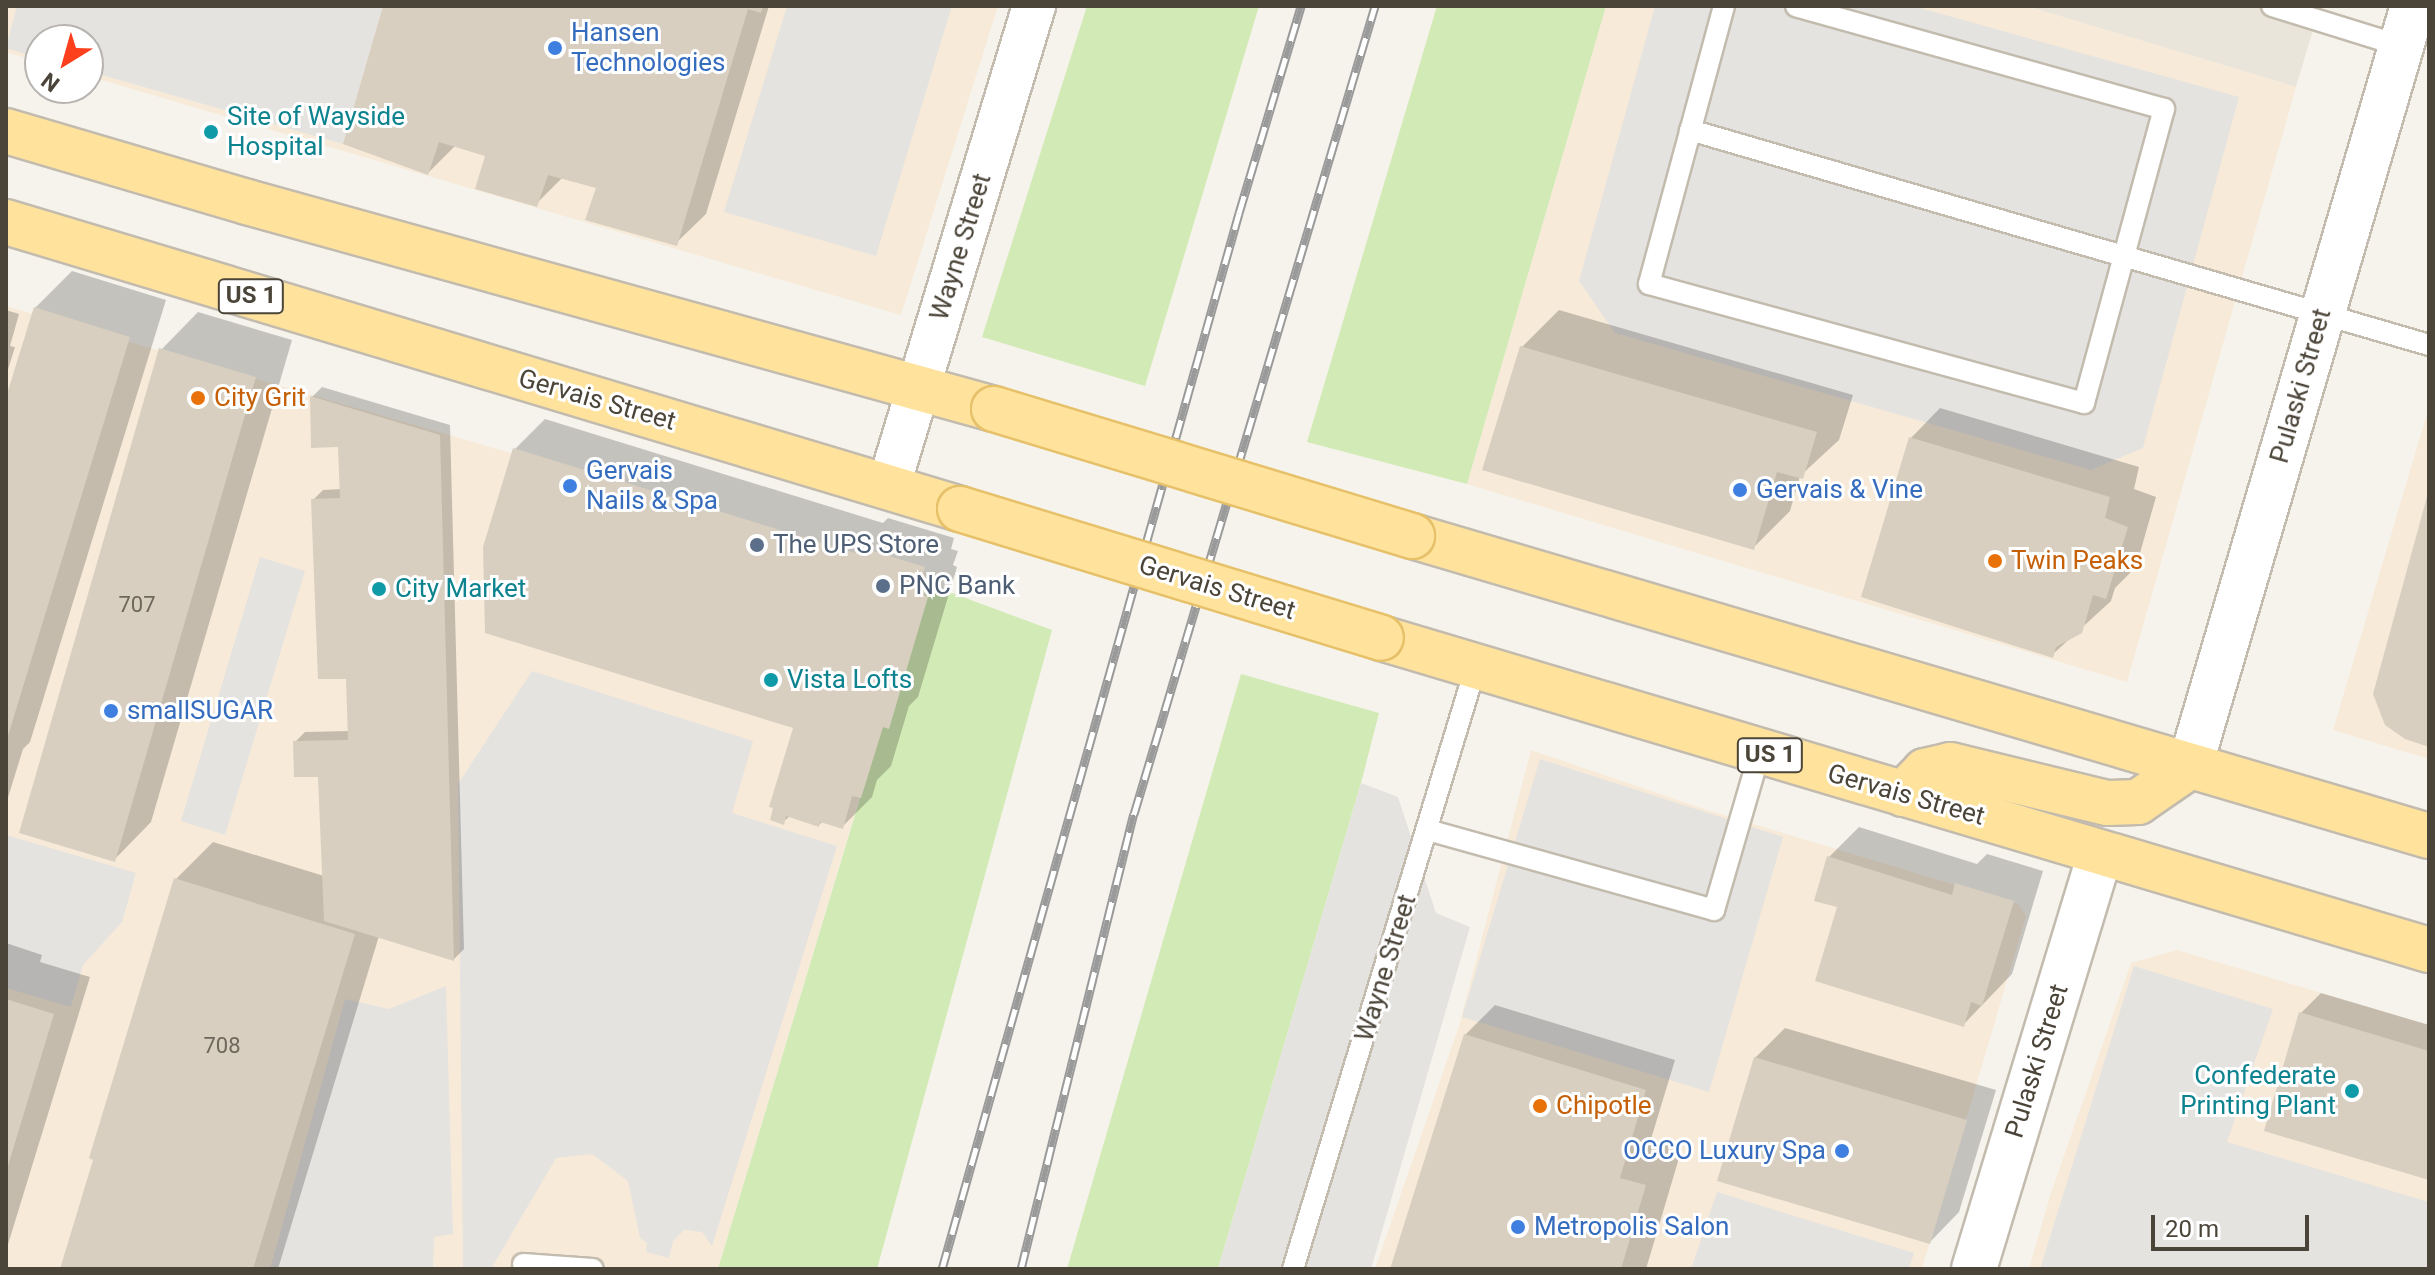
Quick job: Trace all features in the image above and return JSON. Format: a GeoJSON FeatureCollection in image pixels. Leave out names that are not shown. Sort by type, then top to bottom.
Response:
{"type":"FeatureCollection","features":[{"type":"Feature","properties":{"kind":"main road"},"geometry":{"type":"LineString","coordinates":[[6,131],[247,202],[994,409],[1412,536],[2429,836]]}},
{"type":"Feature","properties":{"kind":"main road","name":"Gervais Street"},"geometry":{"type":"LineString","coordinates":[[6,222],[1760,752],[2429,950]]}},
{"type":"Feature","properties":{"kind":"main road"},"geometry":{"type":"LineString","coordinates":[[1903,794],[1925,771],[1950,765],[2107,803],[2138,802],[2190,766]]}},
{"type":"Feature","properties":{"kind":"street","name":"Wayne Street"},"geometry":{"type":"LineString","coordinates":[[888,488],[1034,6]]}},
{"type":"Feature","properties":{"kind":"street","name":"Pulaski Street"},"geometry":{"type":"LineString","coordinates":[[2190,766],[2322,315],[2412,28]]}},
{"type":"Feature","properties":{"kind":"street","name":"Pulaski Street"},"geometry":{"type":"LineString","coordinates":[[1974,1269],[2100,853]]}},
{"type":"Feature","properties":{"kind":"lane"},"geometry":{"type":"LineString","coordinates":[[1724,6],[1649,284],[2084,403],[2164,109],[1796,6]]}},
{"type":"Feature","properties":{"kind":"lane"},"geometry":{"type":"LineString","coordinates":[[2272,6],[2412,28]]}},
{"type":"Feature","properties":{"kind":"lane"},"geometry":{"type":"LineString","coordinates":[[1690,130],[2429,345]]}},
{"type":"Feature","properties":{"kind":"lane","name":"Wayne Street"},"geometry":{"type":"LineString","coordinates":[[1293,1269],[1476,666]]}},
{"type":"Feature","properties":{"kind":"lane"},"geometry":{"type":"LineString","coordinates":[[1428,830],[1714,910],[1760,752]]}},
{"type":"Feature","properties":{"kind":"lane"},"geometry":{"type":"LineString","coordinates":[[523,1264],[593,1269]]}},
{"type":"Feature","properties":{"kind":"shaded area"},"geometry":{"type":"Polygon","coordinates":[[[6,6],[998,6],[901,315],[104,81],[104,24],[24,24],[24,57],[6,52],[6,6]]]}},
{"type":"Feature","properties":{"kind":"shaded area"},"geometry":{"type":"Polygon","coordinates":[[[17,6],[383,6],[343,144],[104,76],[104,24],[24,24],[24,53],[6,48],[17,6]]]}},
{"type":"Feature","properties":{"kind":"shaded area"},"geometry":{"type":"Polygon","coordinates":[[[787,6],[952,6],[876,256],[724,212],[787,6]]]}},
{"type":"Feature","properties":{"kind":"shaded area"},"geometry":{"type":"Polygon","coordinates":[[[1606,6],[2026,6],[2296,87],[2127,682],[1467,484],[1606,6]]]}},
{"type":"Feature","properties":{"kind":"shaded area"},"geometry":{"type":"Polygon","coordinates":[[[1655,6],[1913,6],[2239,97],[2143,448],[2091,470],[1615,333],[1579,281],[1655,6]]]}},
{"type":"Feature","properties":{"kind":"shaded area"},"geometry":{"type":"Polygon","coordinates":[[[2026,6],[2320,6],[2296,87],[2026,6]]]}},
{"type":"Feature","properties":{"kind":"shaded area"},"geometry":{"type":"Polygon","coordinates":[[[6,306],[927,574],[718,1269],[6,1269],[6,306]]]}},
{"type":"Feature","properties":{"kind":"shaded area"},"geometry":{"type":"Polygon","coordinates":[[[2429,407],[2429,759],[2333,730],[2429,407]]]}},
{"type":"Feature","properties":{"kind":"shaded area"},"geometry":{"type":"Polygon","coordinates":[[[260,557],[305,571],[225,835],[181,821],[260,557]]]}},
{"type":"Feature","properties":{"kind":"shaded area"},"geometry":{"type":"Polygon","coordinates":[[[532,671],[753,741],[732,813],[837,846],[712,1246],[702,1232],[684,1230],[673,1241],[669,1258],[646,1252],[647,1243],[640,1238],[628,1181],[592,1154],[556,1158],[491,1269],[463,1269],[458,784],[532,671]]]}},
{"type":"Feature","properties":{"kind":"shaded area"},"geometry":{"type":"Polygon","coordinates":[[[1531,750],[1707,810],[2018,904],[2026,916],[1922,1269],[1375,1269],[1459,1026],[1531,750]]]}},
{"type":"Feature","properties":{"kind":"shaded area"},"geometry":{"type":"Polygon","coordinates":[[[1540,759],[1783,837],[1709,1092],[1462,1017],[1540,759]]]}},
{"type":"Feature","properties":{"kind":"shaded area"},"geometry":{"type":"Polygon","coordinates":[[[1361,783],[1398,797],[1436,913],[1470,927],[1371,1269],[1218,1269],[1361,783]]]}},
{"type":"Feature","properties":{"kind":"shaded area"},"geometry":{"type":"Polygon","coordinates":[[[6,835],[136,873],[122,922],[83,965],[71,1007],[6,988],[6,835]]]}},
{"type":"Feature","properties":{"kind":"shaded area"},"geometry":{"type":"Polygon","coordinates":[[[2177,950],[2429,1025],[2429,1269],[2029,1269],[2050,1196],[2131,963],[2177,950]]]}},
{"type":"Feature","properties":{"kind":"shaded area"},"geometry":{"type":"Polygon","coordinates":[[[2134,966],[2273,1009],[2227,1142],[2429,1202],[2429,1269],[2040,1269],[2134,966]]]}},
{"type":"Feature","properties":{"kind":"shaded area"},"geometry":{"type":"Polygon","coordinates":[[[446,986],[453,1234],[434,1237],[433,1269],[270,1269],[345,999],[389,1009],[446,986]]]}},
{"type":"Feature","properties":{"kind":"shaded area"},"geometry":{"type":"Polygon","coordinates":[[[1717,1192],[1914,1253],[1909,1269],[1691,1269],[1717,1192]]]}},
{"type":"Feature","properties":{"kind":"green space"},"geometry":{"type":"Polygon","coordinates":[[[1087,6],[1259,6],[1145,386],[982,337],[1087,6]]]}},
{"type":"Feature","properties":{"kind":"green space"},"geometry":{"type":"Polygon","coordinates":[[[1437,6],[1606,6],[1467,484],[1307,442],[1437,6]]]}},
{"type":"Feature","properties":{"kind":"green space"},"geometry":{"type":"Polygon","coordinates":[[[925,583],[1052,630],[877,1269],[718,1269],[925,583]]]}},
{"type":"Feature","properties":{"kind":"green space"},"geometry":{"type":"Polygon","coordinates":[[[1241,674],[1379,713],[1361,783],[1218,1269],[1067,1269],[1241,674]]]}},
{"type":"Feature","properties":{"kind":"building"},"geometry":{"type":"Polygon","coordinates":[[[383,6],[763,6],[761,13],[748,9],[677,246],[585,220],[596,188],[548,175],[537,207],[475,189],[485,156],[439,142],[428,175],[343,144],[383,6]]]}},
{"type":"Feature","properties":{"kind":"building"},"geometry":{"type":"Polygon","coordinates":[[[34,307],[130,337],[7,739],[6,397],[34,307]]]}},
{"type":"Feature","properties":{"kind":"building"},"geometry":{"type":"Polygon","coordinates":[[[1520,346],[1817,432],[1803,479],[1777,472],[1754,550],[1482,470],[1520,346]]]}},
{"type":"Feature","properties":{"kind":"building"},"geometry":{"type":"Polygon","coordinates":[[[159,348],[256,377],[115,862],[19,833],[159,348]]]}},
{"type":"Feature","properties":{"kind":"building","name":"City Market"},"geometry":{"type":"Polygon","coordinates":[[[310,396],[440,435],[454,961],[324,921],[318,777],[294,777],[293,741],[348,740],[346,679],[318,679],[311,499],[340,498],[338,447],[311,448],[310,396]]]}},
{"type":"Feature","properties":{"kind":"building","name":"Twin Peaks"},"geometry":{"type":"Polygon","coordinates":[[[1909,437],[2110,497],[2105,518],[2128,527],[2106,599],[2093,595],[2082,633],[2056,647],[2053,658],[1861,597],[1909,437]]]}},
{"type":"Feature","properties":{"kind":"building","name":"Vista Lofts"},"geometry":{"type":"Polygon","coordinates":[[[513,448],[855,553],[857,546],[925,567],[922,578],[929,580],[924,595],[928,597],[889,729],[883,727],[861,798],[852,796],[843,829],[820,822],[819,827],[786,816],[784,825],[770,820],[773,808],[769,807],[793,728],[485,633],[483,547],[513,448]]]}},
{"type":"Feature","properties":{"kind":"building"},"geometry":{"type":"Polygon","coordinates":[[[2428,493],[2429,747],[2405,739],[2385,725],[2373,694],[2428,493]]]}},
{"type":"Feature","properties":{"kind":"building"},"geometry":{"type":"Polygon","coordinates":[[[1827,856],[1952,895],[1955,883],[2014,901],[1982,1006],[1971,1002],[1964,1027],[1815,981],[1837,907],[1814,901],[1827,856]]]}},
{"type":"Feature","properties":{"kind":"building"},"geometry":{"type":"Polygon","coordinates":[[[174,878],[355,934],[253,1269],[60,1269],[93,1160],[89,1158],[174,878]]]}},
{"type":"Feature","properties":{"kind":"building"},"geometry":{"type":"Polygon","coordinates":[[[6,999],[54,1014],[7,1169],[6,1169],[6,999]]]}},
{"type":"Feature","properties":{"kind":"building","name":"Confederate Printing Plant"},"geometry":{"type":"Polygon","coordinates":[[[2299,1012],[2429,1051],[2429,1180],[2264,1131],[2299,1012]]]}},
{"type":"Feature","properties":{"kind":"building","name":"Metropolis Salon"},"geometry":{"type":"Polygon","coordinates":[[[1464,1034],[1646,1090],[1620,1178],[1646,1185],[1621,1269],[1390,1269],[1464,1034]]]}},
{"type":"Feature","properties":{"kind":"building","name":"OCCO Luxury Spa"},"geometry":{"type":"Polygon","coordinates":[[[1754,1057],[1967,1120],[1930,1244],[1717,1181],[1754,1057]]]}},
{"type":"Feature","properties":{"kind":"railway"},"geometry":{"type":"LineString","coordinates":[[942,1269],[1239,213],[1301,6]]}},
{"type":"Feature","properties":{"kind":"railway"},"geometry":{"type":"LineString","coordinates":[[1021,1269],[1134,814],[1375,6]]}},
{"type":"Feature","properties":{"kind":"place","name":"Hansen Technologies"},"geometry":{"type":"Point","coordinates":[555,48]}},
{"type":"Feature","properties":{"kind":"place","name":"Site of Wayside Hospital"},"geometry":{"type":"Point","coordinates":[211,132]}},
{"type":"Feature","properties":{"kind":"place","name":"City Grit"},"geometry":{"type":"Point","coordinates":[198,398]}},
{"type":"Feature","properties":{"kind":"place","name":"Gervais Nails & Spa"},"geometry":{"type":"Point","coordinates":[570,486]}},
{"type":"Feature","properties":{"kind":"place","name":"Gervais & Vine"},"geometry":{"type":"Point","coordinates":[1740,490]}},
{"type":"Feature","properties":{"kind":"place","name":"The UPS Store"},"geometry":{"type":"Point","coordinates":[757,545]}},
{"type":"Feature","properties":{"kind":"place","name":"Twin Peaks"},"geometry":{"type":"Point","coordinates":[1995,561]}},
{"type":"Feature","properties":{"kind":"place","name":"PNC Bank"},"geometry":{"type":"Point","coordinates":[883,586]}},
{"type":"Feature","properties":{"kind":"place","name":"City Market"},"geometry":{"type":"Point","coordinates":[379,589]}},
{"type":"Feature","properties":{"kind":"place","name":"Vista Lofts"},"geometry":{"type":"Point","coordinates":[771,680]}},
{"type":"Feature","properties":{"kind":"place","name":"smallSUGAR"},"geometry":{"type":"Point","coordinates":[111,711]}},
{"type":"Feature","properties":{"kind":"place","name":"Confederate Printing Plant"},"geometry":{"type":"Point","coordinates":[2352,1091]}},
{"type":"Feature","properties":{"kind":"place","name":"Chipotle"},"geometry":{"type":"Point","coordinates":[1540,1106]}},
{"type":"Feature","properties":{"kind":"place","name":"OCCO Luxury Spa"},"geometry":{"type":"Point","coordinates":[1842,1151]}},
{"type":"Feature","properties":{"kind":"place","name":"Metropolis Salon"},"geometry":{"type":"Point","coordinates":[1518,1227]}}]}
